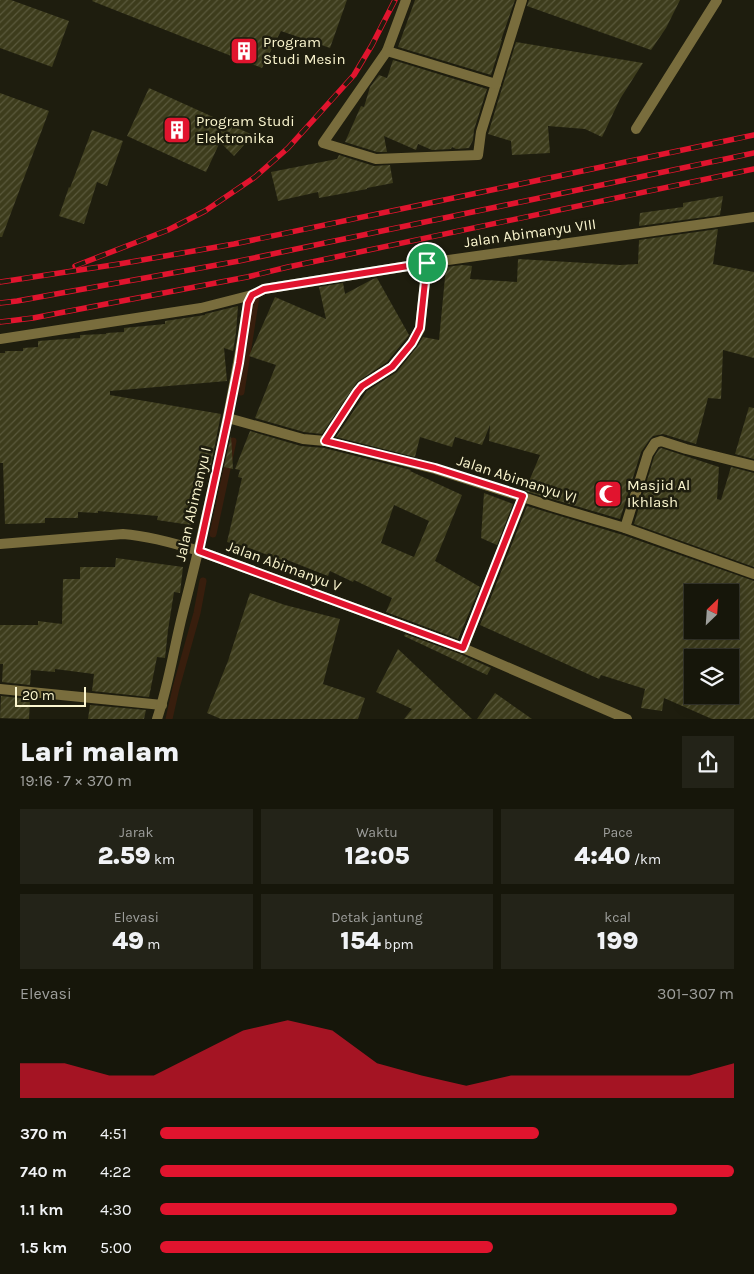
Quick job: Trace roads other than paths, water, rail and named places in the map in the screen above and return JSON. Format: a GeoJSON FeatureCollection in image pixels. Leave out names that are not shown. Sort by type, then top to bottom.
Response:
{"type":"FeatureCollection","features":[{"type":"Feature","properties":{"kind":"street"},"geometry":{"type":"LineString","coordinates":[[406,0],[387,51],[323,143],[376,160],[478,155],[481,132],[522,0]]}},
{"type":"Feature","properties":{"kind":"street"},"geometry":{"type":"LineString","coordinates":[[636,129],[717,0]]}},
{"type":"Feature","properties":{"kind":"street"},"geometry":{"type":"LineString","coordinates":[[387,51],[496,84]]}},
{"type":"Feature","properties":{"kind":"street","name":"Jalan Abimanyu VIII"},"geometry":{"type":"LineString","coordinates":[[0,339],[201,308],[252,295],[264,289],[427,263],[754,217]]}},
{"type":"Feature","properties":{"kind":"street"},"geometry":{"type":"LineString","coordinates":[[325,441],[362,386],[392,367],[417,336],[420,328],[427,263]]}},
{"type":"Feature","properties":{"kind":"street","name":"Jalan Abimanyu I"},"geometry":{"type":"LineString","coordinates":[[157,719],[199,551],[239,363],[248,303],[252,295]]}},
{"type":"Feature","properties":{"kind":"street","name":"Jalan Abimanyu VI"},"geometry":{"type":"LineString","coordinates":[[228,418],[303,439],[325,441],[435,468],[625,528],[754,574]]}},
{"type":"Feature","properties":{"kind":"street"},"geometry":{"type":"LineString","coordinates":[[625,528],[648,454],[655,443],[661,441],[754,466]]}},
{"type":"Feature","properties":{"kind":"street"},"geometry":{"type":"LineString","coordinates":[[463,648],[523,496]]}},
{"type":"Feature","properties":{"kind":"street","name":"Jalan Abimanyu V"},"geometry":{"type":"LineString","coordinates":[[0,544],[123,534],[167,541],[463,648],[627,719]]}},
{"type":"Feature","properties":{"kind":"street"},"geometry":{"type":"LineString","coordinates":[[0,689],[162,705]]}},
{"type":"Feature","properties":{"kind":"waterway"},"geometry":{"type":"LineString","coordinates":[[241,392],[256,297]]}},
{"type":"Feature","properties":{"kind":"waterway"},"geometry":{"type":"LineString","coordinates":[[213,534],[233,441]]}},
{"type":"Feature","properties":{"kind":"waterway"},"geometry":{"type":"LineString","coordinates":[[169,719],[197,613],[203,581]]}},
{"type":"Feature","properties":{"kind":"railway"},"geometry":{"type":"LineString","coordinates":[[75,266],[168,230],[205,211],[255,177],[288,148],[354,75],[395,0]]}},
{"type":"Feature","properties":{"kind":"railway"},"geometry":{"type":"LineString","coordinates":[[0,282],[234,244],[754,135]]}},
{"type":"Feature","properties":{"kind":"railway"},"geometry":{"type":"LineString","coordinates":[[0,303],[239,261],[754,153]]}},
{"type":"Feature","properties":{"kind":"railway"},"geometry":{"type":"LineString","coordinates":[[0,322],[33,318],[247,277],[754,169]]}},
{"type":"Feature","properties":{"kind":"place","name":"Program Studi Mesin"},"geometry":{"type":"Point","coordinates":[244,51]}},
{"type":"Feature","properties":{"kind":"place","name":"Program Studi Elektronika"},"geometry":{"type":"Point","coordinates":[177,130]}},
{"type":"Feature","properties":{"kind":"place","name":"Masjid Al Ikhlash"},"geometry":{"type":"Point","coordinates":[608,494]}}]}
